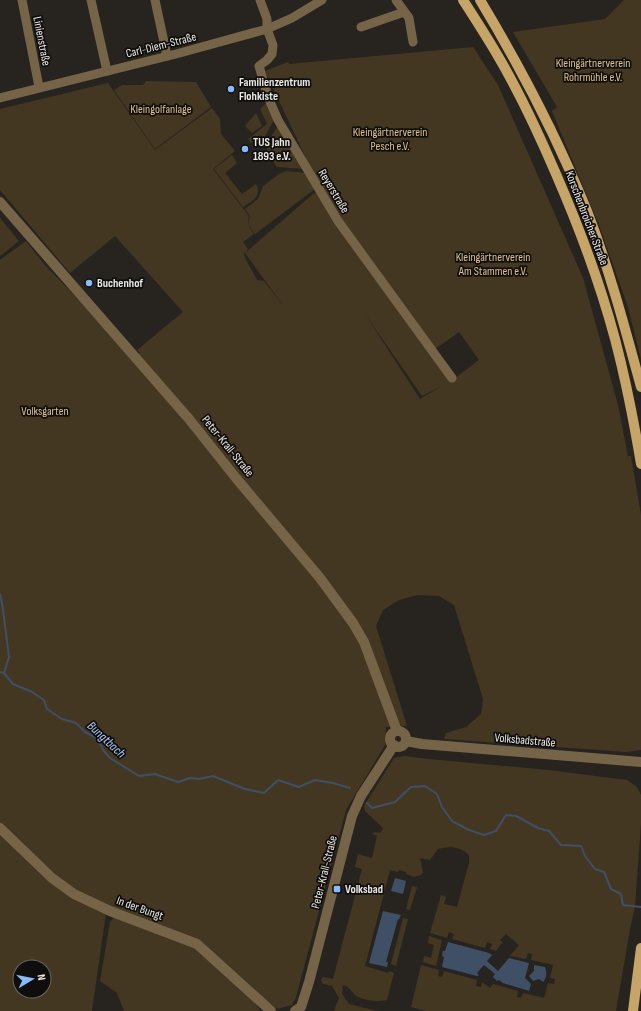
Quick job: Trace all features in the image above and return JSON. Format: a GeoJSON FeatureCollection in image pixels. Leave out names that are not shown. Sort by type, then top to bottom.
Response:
{"type":"FeatureCollection","features":[{"type":"Feature","properties":{"kind":"main road","name":"Korschenbroicher Straße"},"geometry":{"type":"LineString","coordinates":[[463,0],[496,52],[515,87],[543,144],[571,209],[595,272],[615,339],[631,406],[641,464]]}},
{"type":"Feature","properties":{"kind":"main road","name":"Korschenbroicher Straße"},"geometry":{"type":"LineString","coordinates":[[480,0],[534,94],[565,159],[587,212],[607,268],[641,387]]}},
{"type":"Feature","properties":{"kind":"main road"},"geometry":{"type":"LineString","coordinates":[[633,1011],[641,948]]}},
{"type":"Feature","properties":{"kind":"street","name":"Linienstraße"},"geometry":{"type":"LineString","coordinates":[[22,0],[39,87]]}},
{"type":"Feature","properties":{"kind":"street"},"geometry":{"type":"LineString","coordinates":[[91,0],[107,71]]}},
{"type":"Feature","properties":{"kind":"street"},"geometry":{"type":"LineString","coordinates":[[155,0],[167,56]]}},
{"type":"Feature","properties":{"kind":"street","name":"Reyerstraße"},"geometry":{"type":"LineString","coordinates":[[260,0],[267,19],[267,29],[273,45],[272,54],[259,66],[268,97],[278,120],[338,221],[452,378]]}},
{"type":"Feature","properties":{"kind":"street","name":"Carl-Diem-Straße"},"geometry":{"type":"LineString","coordinates":[[0,98],[267,29],[292,18],[322,0]]}},
{"type":"Feature","properties":{"kind":"street"},"geometry":{"type":"LineString","coordinates":[[396,0],[408,18],[413,42]]}},
{"type":"Feature","properties":{"kind":"street"},"geometry":{"type":"LineString","coordinates":[[361,27],[404,12]]}},
{"type":"Feature","properties":{"kind":"street","name":"Peter-Krall-Straße"},"geometry":{"type":"LineString","coordinates":[[0,202],[189,419],[236,478],[320,578],[353,623],[364,642],[397,731]]}},
{"type":"Feature","properties":{"kind":"street"},"geometry":{"type":"LineString","coordinates":[[401,731],[406,735],[406,741],[401,747],[394,745],[391,742],[390,737],[393,733],[401,731]]}},
{"type":"Feature","properties":{"kind":"street","name":"Volksbadstraße"},"geometry":{"type":"LineString","coordinates":[[406,741],[422,744],[641,762]]}},
{"type":"Feature","properties":{"kind":"street","name":"Peter-Krall-Straße"},"geometry":{"type":"LineString","coordinates":[[295,1011],[301,1007],[309,982],[352,816],[361,796],[394,745]]}},
{"type":"Feature","properties":{"kind":"street","name":"In der Bungt"},"geometry":{"type":"LineString","coordinates":[[0,828],[52,878],[74,894],[110,911],[197,944],[271,1011]]}},
{"type":"Feature","properties":{"kind":"green space","name":"Kleingärtnerverein Rohrmühle e.V."},"geometry":{"type":"Polygon","coordinates":[[[624,0],[641,0],[641,359],[628,307],[599,225],[552,111],[557,107],[513,32],[605,19],[624,0]]]}},
{"type":"Feature","properties":{"kind":"green space"},"geometry":{"type":"Polygon","coordinates":[[[473,47],[498,85],[583,278],[618,405],[628,456],[631,456],[641,515],[641,750],[626,752],[444,739],[446,733],[466,727],[481,714],[483,699],[454,605],[439,596],[418,595],[399,600],[383,610],[376,626],[407,726],[386,727],[385,745],[346,810],[296,997],[292,1005],[277,1009],[261,997],[200,940],[131,918],[106,913],[92,1011],[0,1011],[0,260],[26,241],[44,264],[133,356],[140,353],[137,350],[183,312],[115,236],[70,273],[0,190],[0,109],[108,83],[155,150],[212,108],[220,119],[221,134],[235,151],[213,169],[249,216],[249,226],[254,234],[243,242],[248,249],[245,253],[320,188],[265,71],[288,62],[289,64],[473,47]],[[244,253],[244,256],[257,280],[264,281],[285,308],[244,253]],[[365,314],[420,399],[442,386],[422,396],[365,314]],[[459,332],[435,349],[451,381],[479,360],[459,332]]]}},
{"type":"Feature","properties":{"kind":"green space","name":"Kleingolfanlage"},"geometry":{"type":"Polygon","coordinates":[[[146,81],[196,82],[211,107],[155,149],[114,90],[122,85],[143,85],[146,81]]]}},
{"type":"Feature","properties":{"kind":"green space"},"geometry":{"type":"Polygon","coordinates":[[[266,103],[274,120],[264,138],[261,135],[251,143],[248,139],[267,124],[260,109],[266,103]]]}},
{"type":"Feature","properties":{"kind":"green space"},"geometry":{"type":"Polygon","coordinates":[[[256,113],[262,126],[252,133],[245,126],[256,113]]]}},
{"type":"Feature","properties":{"kind":"green space"},"geometry":{"type":"Polygon","coordinates":[[[279,124],[305,169],[276,166],[267,150],[271,137],[279,124]]]}},
{"type":"Feature","properties":{"kind":"green space"},"geometry":{"type":"Polygon","coordinates":[[[232,155],[237,163],[225,173],[242,194],[256,184],[258,188],[256,198],[243,207],[214,169],[232,155]]]}},
{"type":"Feature","properties":{"kind":"green space"},"geometry":{"type":"Polygon","coordinates":[[[286,171],[307,173],[315,189],[255,234],[249,225],[250,216],[245,209],[258,199],[263,186],[279,174],[286,171]]]}},
{"type":"Feature","properties":{"kind":"green space"},"geometry":{"type":"Polygon","coordinates":[[[0,218],[19,241],[0,256],[0,218]]]}},
{"type":"Feature","properties":{"kind":"green space"},"geometry":{"type":"Polygon","coordinates":[[[405,756],[548,770],[627,780],[637,787],[641,795],[641,823],[635,907],[616,1011],[425,1011],[411,1007],[421,965],[439,970],[438,976],[442,977],[444,971],[477,980],[476,986],[481,987],[482,982],[490,988],[493,984],[518,991],[517,997],[521,998],[523,993],[544,998],[548,983],[554,984],[555,979],[550,978],[553,965],[531,960],[532,954],[528,953],[526,959],[510,956],[519,945],[506,934],[500,940],[503,942],[496,951],[490,949],[492,944],[487,942],[485,948],[452,939],[454,934],[449,932],[447,938],[430,933],[441,895],[446,897],[444,904],[457,907],[469,863],[469,855],[465,852],[458,848],[446,847],[438,849],[430,860],[420,858],[423,872],[421,875],[414,877],[406,874],[406,872],[390,870],[365,966],[388,973],[389,971],[394,973],[387,1000],[372,1001],[361,998],[356,996],[343,985],[342,994],[349,1004],[377,1011],[334,1011],[339,998],[332,986],[323,984],[321,980],[323,977],[333,979],[362,869],[355,867],[358,854],[372,858],[377,836],[372,834],[375,832],[380,833],[383,828],[365,811],[364,806],[394,758],[405,756]]]}},
{"type":"Feature","properties":{"kind":"green space"},"geometry":{"type":"Polygon","coordinates":[[[412,886],[417,887],[410,910],[406,909],[412,886]]]}},
{"type":"Feature","properties":{"kind":"green space"},"geometry":{"type":"Polygon","coordinates":[[[115,917],[195,948],[257,1005],[260,1011],[124,1011],[117,993],[100,981],[110,922],[115,917]]]}},
{"type":"Feature","properties":{"kind":"green space"},"geometry":{"type":"Polygon","coordinates":[[[403,918],[408,919],[396,966],[391,964],[403,918]]]}},
{"type":"Feature","properties":{"kind":"green space"},"geometry":{"type":"Polygon","coordinates":[[[429,936],[442,940],[436,966],[423,962],[424,956],[431,958],[434,945],[428,943],[429,936]]]}},
{"type":"Feature","properties":{"kind":"water"},"geometry":{"type":"Polygon","coordinates":[[[395,878],[406,881],[403,894],[391,891],[395,878]]]}},
{"type":"Feature","properties":{"kind":"water"},"geometry":{"type":"Polygon","coordinates":[[[383,911],[401,915],[398,919],[386,962],[388,962],[387,967],[369,963],[383,911]]]}},
{"type":"Feature","properties":{"kind":"water"},"geometry":{"type":"Polygon","coordinates":[[[448,942],[489,953],[492,955],[487,961],[498,971],[509,958],[529,963],[525,978],[531,984],[529,991],[503,983],[499,980],[497,981],[493,977],[495,974],[484,965],[477,973],[479,975],[477,976],[442,967],[444,957],[442,956],[443,951],[445,951],[448,942]]]}},
{"type":"Feature","properties":{"kind":"water"},"geometry":{"type":"Polygon","coordinates":[[[534,965],[545,967],[546,975],[543,982],[539,979],[533,981],[529,976],[534,971],[534,965]]]}},
{"type":"Feature","properties":{"kind":"waterway"},"geometry":{"type":"LineString","coordinates":[[0,594],[9,657],[4,673]]}},
{"type":"Feature","properties":{"kind":"waterway","name":"Bungtbach"},"geometry":{"type":"LineString","coordinates":[[0,672],[4,673],[13,684],[32,692],[44,700],[47,709],[62,719],[76,723],[85,732],[97,738],[104,751],[110,758],[139,776],[155,774],[178,782],[190,778],[199,779],[213,776],[245,789],[264,793],[278,780],[299,787],[315,780],[350,788]]}},
{"type":"Feature","properties":{"kind":"waterway","name":"Bungtbach"},"geometry":{"type":"LineString","coordinates":[[367,803],[372,808],[395,802],[411,787],[425,786],[437,794],[442,807],[452,821],[469,830],[484,835],[496,831],[506,815],[516,816],[538,828],[549,831],[561,845],[581,846],[585,856],[595,869],[604,872],[611,889],[621,894],[623,905],[641,907]]}},
{"type":"Feature","properties":{"kind":"place","name":"Familienzentrum Flohkiste"},"geometry":{"type":"Point","coordinates":[231,89]}},
{"type":"Feature","properties":{"kind":"place","name":"TUS Jahn 1893 e.V."},"geometry":{"type":"Point","coordinates":[245,149]}},
{"type":"Feature","properties":{"kind":"place","name":"Buchenhof"},"geometry":{"type":"Point","coordinates":[89,283]}},
{"type":"Feature","properties":{"kind":"place","name":"Volksbad"},"geometry":{"type":"Point","coordinates":[337,889]}},
{"type":"Feature","properties":{"kind":"park label","name":"Kleingärtnerverein Pesch e.V."},"geometry":{"type":"Point","coordinates":[390,139]}},
{"type":"Feature","properties":{"kind":"park label","name":"Kleingärtnerverein Am Stammen e.V."},"geometry":{"type":"Point","coordinates":[493,264]}},
{"type":"Feature","properties":{"kind":"park label","name":"Volksgarten"},"geometry":{"type":"Point","coordinates":[45,411]}}]}
